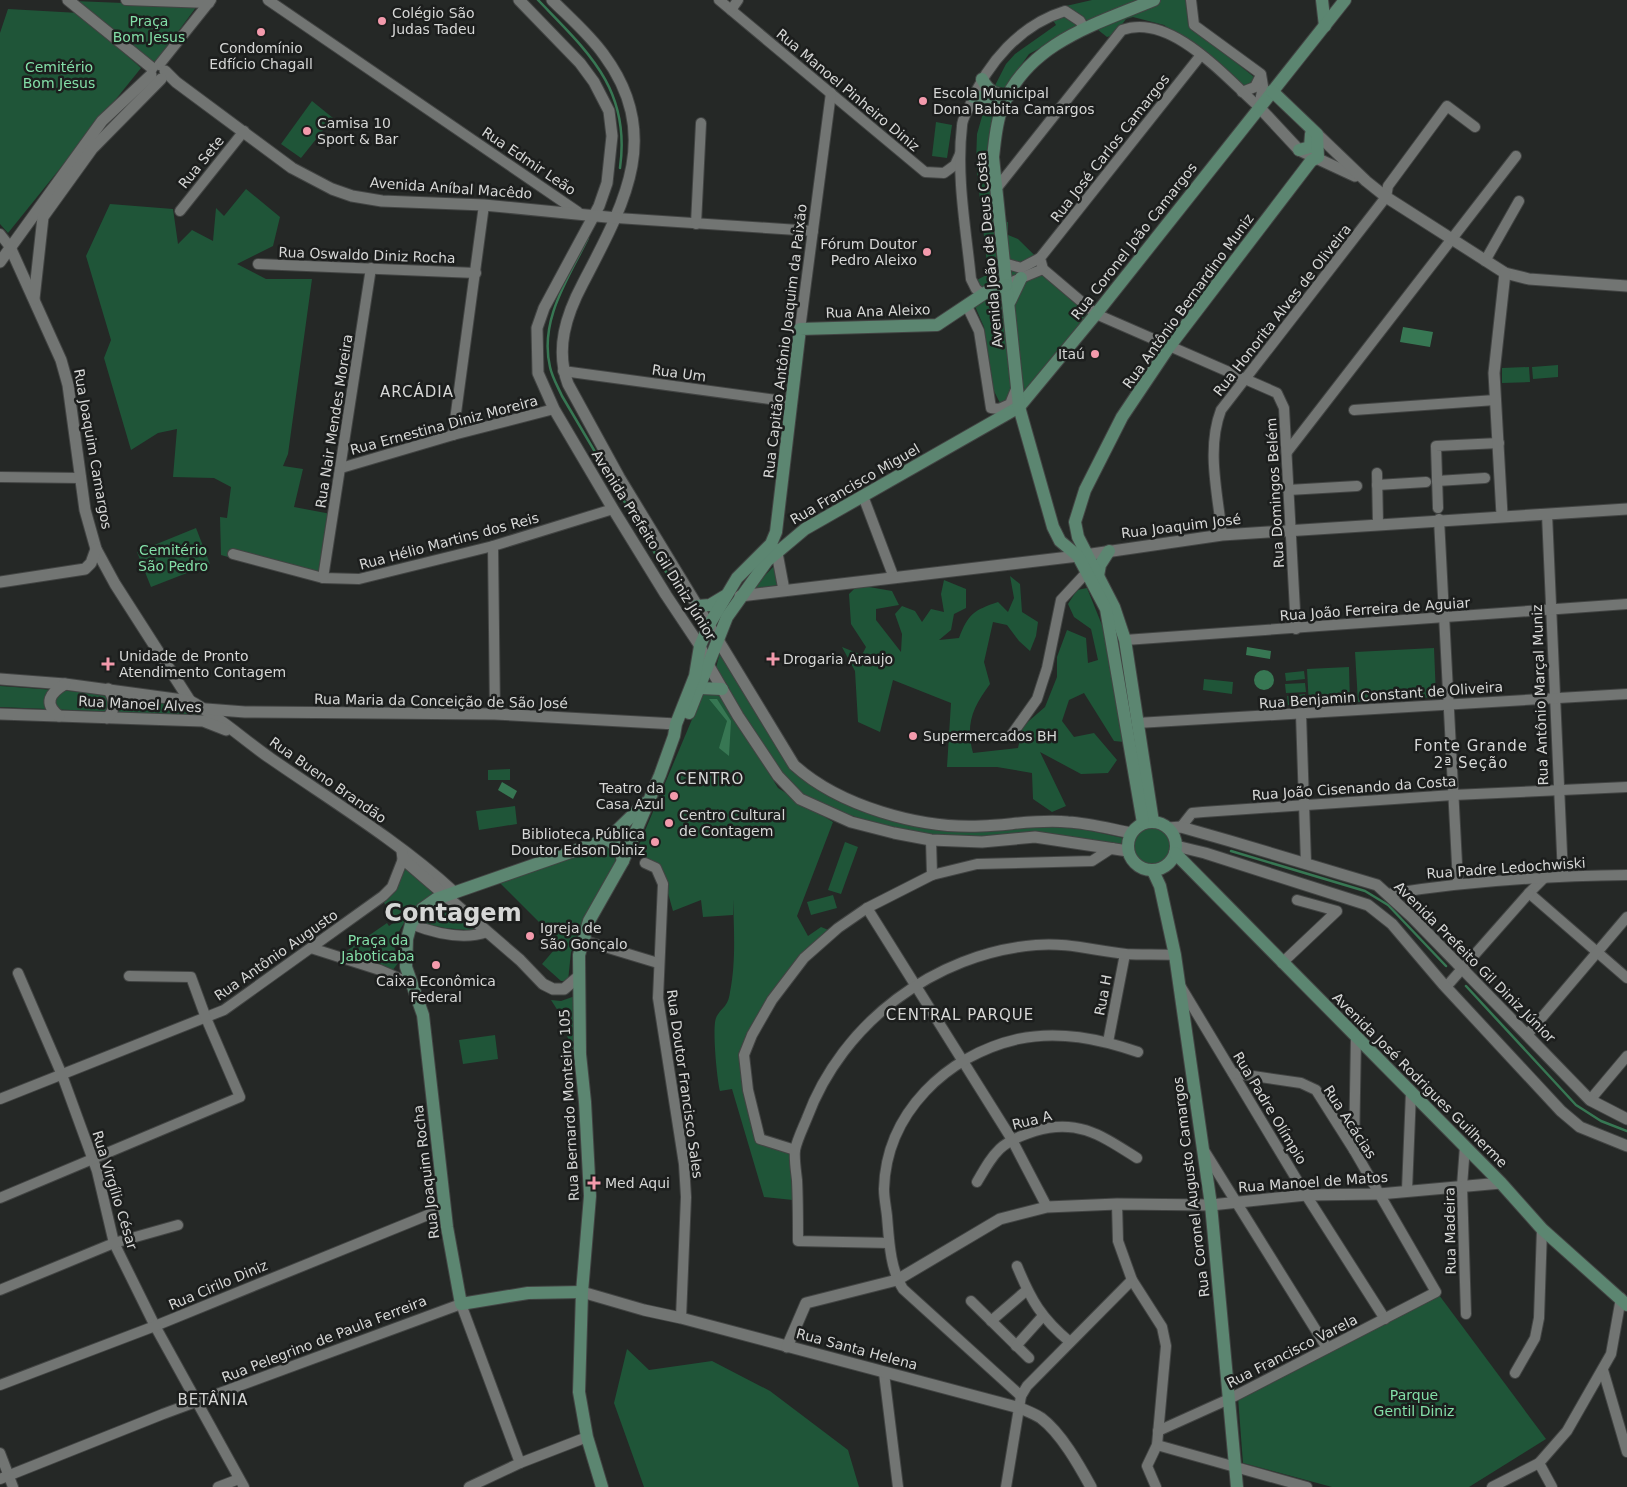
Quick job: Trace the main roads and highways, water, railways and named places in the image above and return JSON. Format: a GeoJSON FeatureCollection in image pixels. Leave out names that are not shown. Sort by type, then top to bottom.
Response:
{"type":"FeatureCollection","features":[{"type":"Feature","properties":{"kind":"main road","name":"Avenida João de Deus Costa"},"geometry":{"type":"LineString","coordinates":[[1083,555],[1060,541],[1053,527],[1018,407],[993,157],[996,128],[1002,107],[1035,58],[1084,28],[1154,0]]}},
{"type":"Feature","properties":{"kind":"main road"},"geometry":{"type":"LineString","coordinates":[[1322,0],[1325,26]]}},
{"type":"Feature","properties":{"kind":"main road","name":"Rua Coronel João Camargos"},"geometry":{"type":"LineString","coordinates":[[1018,407],[1096,314],[1346,0]]}},
{"type":"Feature","properties":{"kind":"main road"},"geometry":{"type":"LineString","coordinates":[[982,79],[987,88],[995,94],[1009,96]]}},
{"type":"Feature","properties":{"kind":"main road"},"geometry":{"type":"LineString","coordinates":[[1272,91],[1312,130],[1312,143],[1310,146],[1299,150]]}},
{"type":"Feature","properties":{"kind":"main road"},"geometry":{"type":"LineString","coordinates":[[973,97],[992,97],[1002,107]]}},
{"type":"Feature","properties":{"kind":"main road","name":"Rua Antônio Bernardino Muniz"},"geometry":{"type":"LineString","coordinates":[[1075,522],[1085,490],[1122,417],[1169,347],[1311,161],[1318,157],[1312,130]]}},
{"type":"Feature","properties":{"kind":"main road"},"geometry":{"type":"LineString","coordinates":[[1009,303],[1014,289],[1021,278]]}},
{"type":"Feature","properties":{"kind":"main road","name":"Rua Ana Aleixo"},"geometry":{"type":"LineString","coordinates":[[800,329],[937,325],[983,294],[1006,285]]}},
{"type":"Feature","properties":{"kind":"main road","name":"Rua Capitão Antônio Joaquim da Paixão"},"geometry":{"type":"LineString","coordinates":[[774,548],[800,329]]}},
{"type":"Feature","properties":{"kind":"main road","name":"Rua Francisco Miguel"},"geometry":{"type":"LineString","coordinates":[[675,730],[695,676],[700,646],[709,625],[725,596],[742,574],[774,548],[805,529],[1018,407]]}},
{"type":"Feature","properties":{"kind":"main road"},"geometry":{"type":"LineString","coordinates":[[779,518],[786,527],[805,529]]}},
{"type":"Feature","properties":{"kind":"main road"},"geometry":{"type":"LineString","coordinates":[[1053,527],[1068,526],[1075,522],[1083,555],[1114,607],[1125,640],[1137,723],[1148,823]]}},
{"type":"Feature","properties":{"kind":"main road","name":"Rua Francisco Miguel"},"geometry":{"type":"LineString","coordinates":[[675,730],[683,726],[727,618],[774,548]]}},
{"type":"Feature","properties":{"kind":"main road"},"geometry":{"type":"LineString","coordinates":[[1093,574],[1109,551]]}},
{"type":"Feature","properties":{"kind":"main road"},"geometry":{"type":"LineString","coordinates":[[1093,574],[1106,609],[1111,630],[1148,823]]}},
{"type":"Feature","properties":{"kind":"main road"},"geometry":{"type":"LineString","coordinates":[[697,606],[710,605],[725,596]]}},
{"type":"Feature","properties":{"kind":"main road"},"geometry":{"type":"LineString","coordinates":[[700,688],[722,689]]}},
{"type":"Feature","properties":{"kind":"main road","name":"Rua Bernardo Monteiro 105"},"geometry":{"type":"LineString","coordinates":[[602,1487],[587,1437],[579,1392],[582,1292],[590,1196],[585,1102],[580,1054],[579,955],[589,921],[623,861],[675,730]]}},
{"type":"Feature","properties":{"kind":"main road"},"geometry":{"type":"LineString","coordinates":[[623,861],[620,850],[608,839],[648,800]]}},
{"type":"Feature","properties":{"kind":"main road"},"geometry":{"type":"LineString","coordinates":[[1148,823],[1174,828],[1175,850],[1161,868],[1141,868],[1134,863],[1128,850],[1128,841],[1131,833],[1148,823]]}},
{"type":"Feature","properties":{"kind":"main road","name":"Rua Joaquim Rocha"},"geometry":{"type":"LineString","coordinates":[[461,1304],[445,1208],[423,1015],[406,967],[407,939],[411,924],[428,904],[450,893],[608,839]]}},
{"type":"Feature","properties":{"kind":"main road","name":"Avenida José Rodrigues Guilherme"},"geometry":{"type":"LineString","coordinates":[[1175,850],[1193,874],[1465,1146],[1542,1229],[1624,1302]]}},
{"type":"Feature","properties":{"kind":"main road","name":"Avenida José Rodrigues Guilherme"},"geometry":{"type":"LineString","coordinates":[[1161,868],[1193,874]]}},
{"type":"Feature","properties":{"kind":"main road","name":"Rua Coronel Augusto Camargos"},"geometry":{"type":"LineString","coordinates":[[1161,868],[1160,886],[1180,986],[1211,1205],[1237,1487]]}},
{"type":"Feature","properties":{"kind":"main road","name":"Rua Pelegrino de Paula Ferreira"},"geometry":{"type":"LineString","coordinates":[[461,1304],[528,1293],[582,1292]]}},
{"type":"Feature","properties":{"kind":"waterway"},"geometry":{"type":"LineString","coordinates":[[538,0],[589,55],[602,74],[612,94],[619,116],[622,140],[620,168]]}},
{"type":"Feature","properties":{"kind":"waterway"},"geometry":{"type":"LineString","coordinates":[[588,238],[564,284],[552,316],[548,333],[550,367],[562,396],[669,577]]}},
{"type":"Feature","properties":{"kind":"waterway"},"geometry":{"type":"LineString","coordinates":[[1231,851],[1365,891],[1388,905],[1446,966]]}},
{"type":"Feature","properties":{"kind":"waterway"},"geometry":{"type":"LineString","coordinates":[[1466,986],[1576,1105],[1601,1121],[1627,1131]]}},
{"type":"Feature","properties":{"kind":"place","name":"Colégio São Judas Tadeu"},"geometry":{"type":"Point","coordinates":[382,21]}},
{"type":"Feature","properties":{"kind":"place","name":"Condomínio Edfício Chagall"},"geometry":{"type":"Point","coordinates":[261,32]}},
{"type":"Feature","properties":{"kind":"place","name":"Escola Municipal Dona Babita Camargos"},"geometry":{"type":"Point","coordinates":[923,101]}},
{"type":"Feature","properties":{"kind":"place","name":"Camisa 10 Sport & Bar"},"geometry":{"type":"Point","coordinates":[307,131]}},
{"type":"Feature","properties":{"kind":"place","name":"Fórum Doutor Pedro Aleixo"},"geometry":{"type":"Point","coordinates":[927,252]}},
{"type":"Feature","properties":{"kind":"place","name":"Itaú"},"geometry":{"type":"Point","coordinates":[1095,354]}},
{"type":"Feature","properties":{"kind":"place","name":"Drogaria Araujo"},"geometry":{"type":"Point","coordinates":[773,659]}},
{"type":"Feature","properties":{"kind":"place","name":"Unidade de Pronto Atendimento Contagem"},"geometry":{"type":"Point","coordinates":[108,664]}},
{"type":"Feature","properties":{"kind":"place","name":"Supermercados BH"},"geometry":{"type":"Point","coordinates":[913,736]}},
{"type":"Feature","properties":{"kind":"place","name":"Teatro da Casa Azul"},"geometry":{"type":"Point","coordinates":[674,796]}},
{"type":"Feature","properties":{"kind":"place","name":"Centro Cultural de Contagem"},"geometry":{"type":"Point","coordinates":[669,823]}},
{"type":"Feature","properties":{"kind":"place","name":"Biblioteca Pública Doutor Edson Diniz"},"geometry":{"type":"Point","coordinates":[655,842]}},
{"type":"Feature","properties":{"kind":"place","name":"Igreja de São Gonçalo"},"geometry":{"type":"Point","coordinates":[530,936]}},
{"type":"Feature","properties":{"kind":"place","name":"Caixa Econômica Federal"},"geometry":{"type":"Point","coordinates":[436,965]}},
{"type":"Feature","properties":{"kind":"place","name":"Med Aqui"},"geometry":{"type":"Point","coordinates":[594,1183]}},
{"type":"Feature","properties":{"kind":"district","name":"ARCÁDIA"},"geometry":{"type":"Point","coordinates":[417,392]}},
{"type":"Feature","properties":{"kind":"district","name":"Fonte Grande 2ª Seção"},"geometry":{"type":"Point","coordinates":[1471,754]}},
{"type":"Feature","properties":{"kind":"district","name":"CENTRO"},"geometry":{"type":"Point","coordinates":[710,779]}},
{"type":"Feature","properties":{"kind":"district","name":"Contagem"},"geometry":{"type":"Point","coordinates":[453,913]}},
{"type":"Feature","properties":{"kind":"district","name":"CENTRAL PARQUE"},"geometry":{"type":"Point","coordinates":[960,1015]}},
{"type":"Feature","properties":{"kind":"district","name":"BETÂNIA"},"geometry":{"type":"Point","coordinates":[213,1400]}},
{"type":"Feature","properties":{"kind":"park label","name":"Praça Bom Jesus"},"geometry":{"type":"Point","coordinates":[149,30]}},
{"type":"Feature","properties":{"kind":"park label","name":"Cemitério Bom Jesus"},"geometry":{"type":"Point","coordinates":[59,76]}},
{"type":"Feature","properties":{"kind":"park label","name":"Cemitério São Pedro"},"geometry":{"type":"Point","coordinates":[173,558]}},
{"type":"Feature","properties":{"kind":"park label","name":"Praça da Jaboticaba"},"geometry":{"type":"Point","coordinates":[378,948]}},
{"type":"Feature","properties":{"kind":"park label","name":"Parque Gentil Diniz"},"geometry":{"type":"Point","coordinates":[1414,1404]}}]}
